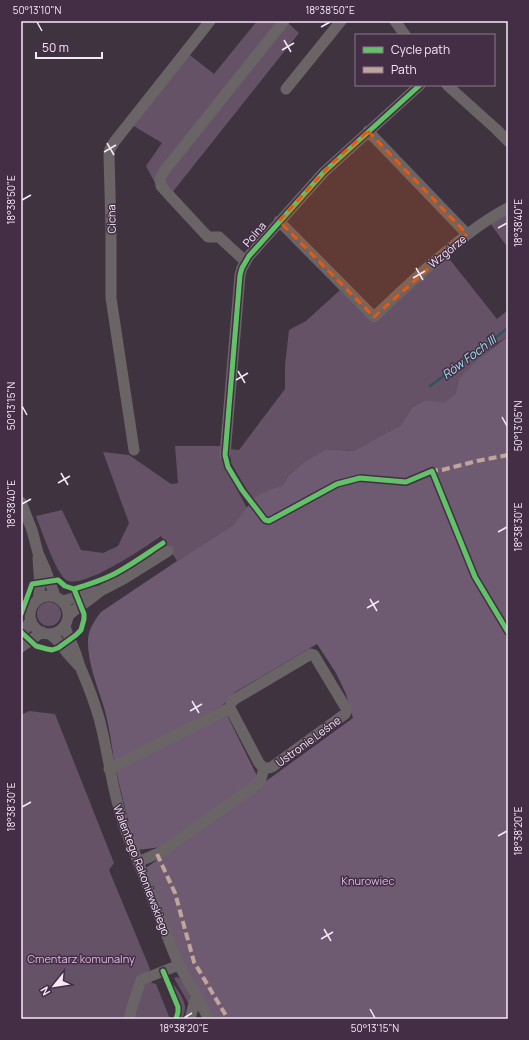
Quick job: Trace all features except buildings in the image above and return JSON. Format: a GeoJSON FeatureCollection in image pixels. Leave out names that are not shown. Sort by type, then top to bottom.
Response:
{"type":"FeatureCollection","features":[{"type":"Feature","properties":{"kind":"street","name":"Cicha"},"geometry":{"type":"LineString","coordinates":[[134,450],[111,298],[110,154],[112,146],[115,142],[210,21]]}},
{"type":"Feature","properties":{"kind":"street"},"geometry":{"type":"LineString","coordinates":[[245,261],[219,237],[208,237],[161,186],[160,178],[284,21]]}},
{"type":"Feature","properties":{"kind":"street"},"geometry":{"type":"LineString","coordinates":[[286,89],[341,21]]}},
{"type":"Feature","properties":{"kind":"street"},"geometry":{"type":"LineString","coordinates":[[395,21],[404,34]]}},
{"type":"Feature","properties":{"kind":"street","name":"Polna"},"geometry":{"type":"LineString","coordinates":[[225,455],[240,275],[245,261],[324,172],[419,86]]}},
{"type":"Feature","properties":{"kind":"street"},"geometry":{"type":"LineString","coordinates":[[448,86],[508,141]]}},
{"type":"Feature","properties":{"kind":"street"},"geometry":{"type":"LineString","coordinates":[[368,131],[467,234]]}},
{"type":"Feature","properties":{"kind":"street","name":"Wzgórze"},"geometry":{"type":"LineString","coordinates":[[374,317],[422,271],[467,234],[496,214],[508,208]]}},
{"type":"Feature","properties":{"kind":"street","name":"Polna"},"geometry":{"type":"LineString","coordinates":[[279,221],[374,317]]}},
{"type":"Feature","properties":{"kind":"street"},"geometry":{"type":"LineString","coordinates":[[21,502],[33,534],[38,553],[59,598],[67,607],[69,615],[65,626],[59,632],[46,633],[21,647]]}},
{"type":"Feature","properties":{"kind":"street"},"geometry":{"type":"LineString","coordinates":[[69,615],[102,590],[125,578],[168,551]]}},
{"type":"Feature","properties":{"kind":"street"},"geometry":{"type":"LineString","coordinates":[[38,553],[40,586],[38,599]]}},
{"type":"Feature","properties":{"kind":"street"},"geometry":{"type":"LineString","coordinates":[[46,633],[35,628],[31,620],[30,611],[38,599],[49,595],[59,598],[102,590]]}},
{"type":"Feature","properties":{"kind":"street"},"geometry":{"type":"LineString","coordinates":[[21,635],[31,620]]}},
{"type":"Feature","properties":{"kind":"street","name":"Walentego Rakoniewskiego"},"geometry":{"type":"LineString","coordinates":[[65,626],[97,714],[120,815],[179,965],[209,1019]]}},
{"type":"Feature","properties":{"kind":"street","name":"Walentego Rakoniewskiego"},"geometry":{"type":"LineString","coordinates":[[46,633],[58,640],[80,668]]}},
{"type":"Feature","properties":{"kind":"street","name":"Ustronie Leśne"},"geometry":{"type":"LineString","coordinates":[[311,654],[314,655],[347,712],[278,762],[269,768],[264,768],[259,763],[230,708],[231,702],[235,699],[311,654]]}},
{"type":"Feature","properties":{"kind":"street","name":"Ustronie Leśne"},"geometry":{"type":"LineString","coordinates":[[110,769],[230,708]]}},
{"type":"Feature","properties":{"kind":"street"},"geometry":{"type":"LineString","coordinates":[[138,862],[161,852],[258,784],[261,780],[264,768]]}},
{"type":"Feature","properties":{"kind":"street"},"geometry":{"type":"LineString","coordinates":[[129,1019],[141,980],[179,965]]}},
{"type":"Feature","properties":{"kind":"street"},"geometry":{"type":"LineString","coordinates":[[190,1019],[196,996]]}},
{"type":"Feature","properties":{"kind":"highlighted area"},"geometry":{"type":"Polygon","coordinates":[[[368,131],[467,234],[374,317],[279,221],[332,163],[368,131]]]}},
{"type":"Feature","properties":{"kind":"green space"},"geometry":{"type":"Polygon","coordinates":[[[257,21],[281,21],[156,185],[146,166],[162,143],[132,125],[186,52],[214,74],[257,21]]]}},
{"type":"Feature","properties":{"kind":"green space"},"geometry":{"type":"Polygon","coordinates":[[[287,22],[299,33],[171,194],[166,188],[164,176],[287,22]]]}},
{"type":"Feature","properties":{"kind":"green space"},"geometry":{"type":"Polygon","coordinates":[[[508,211],[508,248],[490,223],[508,211]]]}},
{"type":"Feature","properties":{"kind":"green space"},"geometry":{"type":"Polygon","coordinates":[[[447,256],[497,319],[508,310],[508,336],[499,342],[459,378],[455,394],[444,404],[425,400],[412,407],[401,425],[353,451],[326,449],[305,461],[289,475],[282,486],[254,502],[231,463],[230,449],[239,450],[285,389],[285,365],[289,330],[306,321],[340,290],[373,322],[447,256]]]}},
{"type":"Feature","properties":{"kind":"green space","name":"Knurowiec"},"geometry":{"type":"Polygon","coordinates":[[[508,336],[508,1019],[214,1019],[183,963],[146,868],[353,718],[346,694],[336,673],[317,644],[235,692],[222,706],[114,762],[105,711],[89,657],[88,639],[91,628],[101,612],[233,525],[256,496],[282,486],[289,475],[305,461],[326,449],[353,451],[401,425],[412,407],[425,400],[444,403],[455,394],[459,378],[478,360],[508,336]]]}},
{"type":"Feature","properties":{"kind":"green space"},"geometry":{"type":"Polygon","coordinates":[[[175,446],[220,446],[227,471],[247,508],[233,525],[177,561],[161,536],[99,574],[74,582],[66,580],[53,560],[36,516],[62,510],[81,550],[103,553],[118,546],[129,523],[103,452],[129,455],[171,484],[178,483],[175,446]]]}},
{"type":"Feature","properties":{"kind":"green space"},"geometry":{"type":"Polygon","coordinates":[[[49,602],[58,605],[61,614],[58,623],[49,626],[40,623],[37,614],[40,605],[49,602]]]}},
{"type":"Feature","properties":{"kind":"green space","name":"Cmentarz komunalny"},"geometry":{"type":"Polygon","coordinates":[[[29,711],[55,714],[114,863],[109,870],[150,969],[148,973],[152,983],[156,984],[170,1019],[21,1019],[21,715],[29,711]]]}},
{"type":"Feature","properties":{"kind":"green space"},"geometry":{"type":"Polygon","coordinates":[[[227,715],[259,780],[162,847],[137,850],[116,771],[227,715]]]}},
{"type":"Feature","properties":{"kind":"green space"},"geometry":{"type":"Polygon","coordinates":[[[177,977],[186,984],[188,988],[190,996],[189,1004],[174,978],[177,977]]]}},
{"type":"Feature","properties":{"kind":"green space"},"geometry":{"type":"Polygon","coordinates":[[[169,981],[182,996],[185,1004],[183,1017],[178,1019],[180,1011],[179,1006],[169,981]]]}},
{"type":"Feature","properties":{"kind":"waterway","name":"Rów Foch III"},"geometry":{"type":"LineString","coordinates":[[430,386],[508,328]]}},
{"type":"Feature","properties":{"kind":"marked path"},"geometry":{"type":"LineString","coordinates":[[430,471],[442,470],[508,455]]}},
{"type":"Feature","properties":{"kind":"marked path"},"geometry":{"type":"LineString","coordinates":[[157,854],[175,893],[194,962],[228,1019]]}},
{"type":"Feature","properties":{"kind":"cycle path"},"geometry":{"type":"LineString","coordinates":[[419,86],[324,172],[249,256],[242,268],[240,275],[225,455],[228,467],[242,490],[265,520],[269,521],[337,484],[360,478],[406,482],[432,471],[475,577],[508,632]]}},
{"type":"Feature","properties":{"kind":"cycle path"},"geometry":{"type":"LineString","coordinates":[[21,614],[32,584],[58,580],[65,586],[74,589],[103,579],[119,571],[163,543]]}},
{"type":"Feature","properties":{"kind":"cycle path"},"geometry":{"type":"LineString","coordinates":[[21,632],[36,646],[52,650],[58,648],[76,635],[81,630],[84,614],[74,589]]}},
{"type":"Feature","properties":{"kind":"cycle path"},"geometry":{"type":"LineString","coordinates":[[163,971],[178,1007],[176,1019]]}}]}
